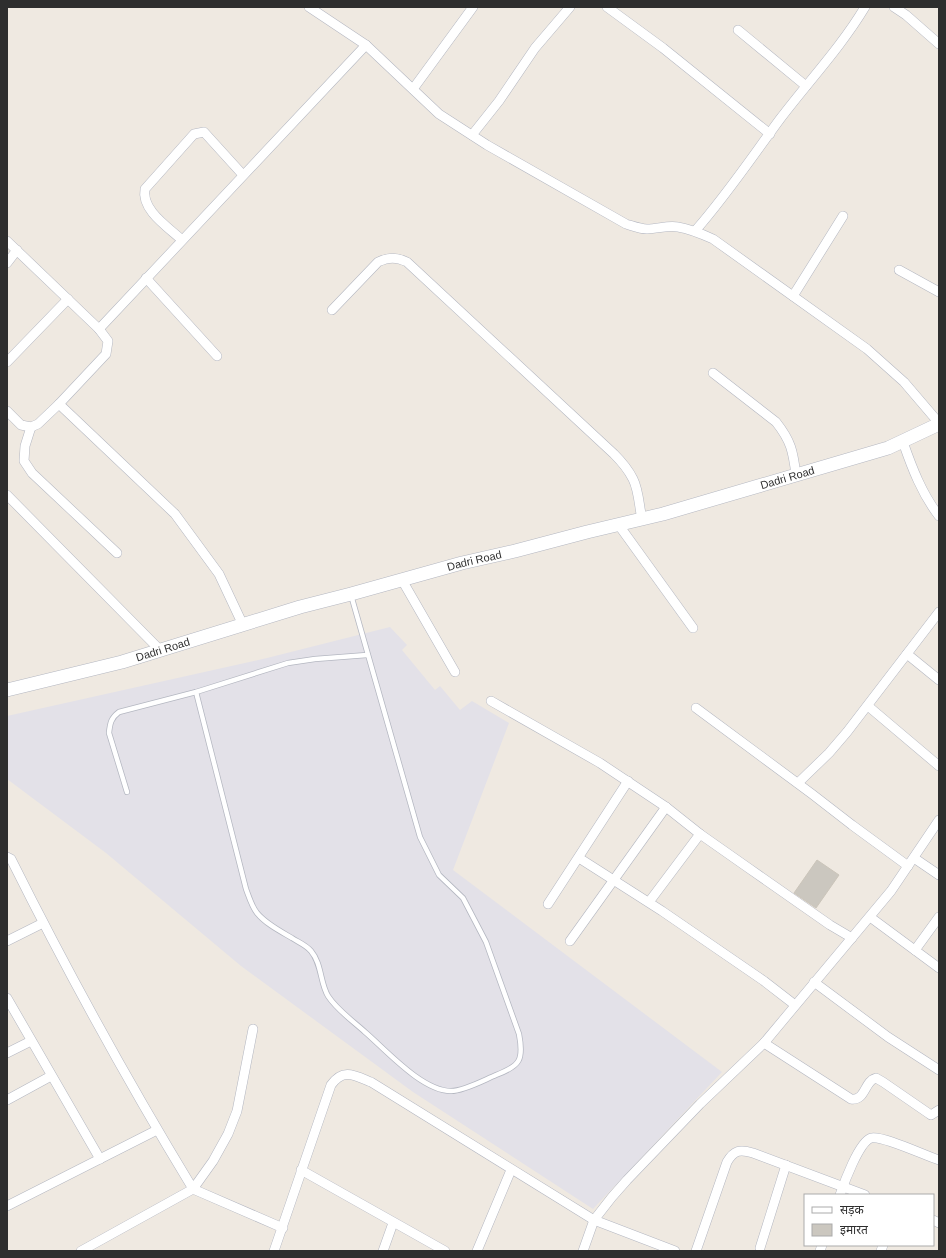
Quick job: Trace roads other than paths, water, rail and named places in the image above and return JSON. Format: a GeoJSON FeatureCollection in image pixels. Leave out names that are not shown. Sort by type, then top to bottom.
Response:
{"type":"FeatureCollection","features":[{"type":"Feature","properties":{"kind":"main road","name":"Dadri Road"},"geometry":{"type":"LineString","coordinates":[[7,690],[122,662],[300,607],[462,563],[663,514],[888,448],[903,442],[939,423]]}},
{"type":"Feature","properties":{"kind":"street"},"geometry":{"type":"LineString","coordinates":[[309,7],[366,45],[439,114],[472,136],[626,224],[643,228],[662,226],[678,227],[695,231],[713,240],[867,349],[887,366],[914,393],[939,423]]}},
{"type":"Feature","properties":{"kind":"street"},"geometry":{"type":"LineString","coordinates":[[413,89],[473,7]]}},
{"type":"Feature","properties":{"kind":"street"},"geometry":{"type":"LineString","coordinates":[[472,136],[499,101],[535,48],[570,7]]}},
{"type":"Feature","properties":{"kind":"street"},"geometry":{"type":"LineString","coordinates":[[695,231],[742,173],[865,7]]}},
{"type":"Feature","properties":{"kind":"street"},"geometry":{"type":"LineString","coordinates":[[894,7],[912,20],[939,44]]}},
{"type":"Feature","properties":{"kind":"street"},"geometry":{"type":"LineString","coordinates":[[609,8],[663,48],[770,134]]}},
{"type":"Feature","properties":{"kind":"street"},"geometry":{"type":"LineString","coordinates":[[738,30],[806,86]]}},
{"type":"Feature","properties":{"kind":"street"},"geometry":{"type":"LineString","coordinates":[[99,328],[366,45]]}},
{"type":"Feature","properties":{"kind":"street"},"geometry":{"type":"LineString","coordinates":[[182,240],[149,210],[144,194],[145,189],[194,134],[204,132],[244,175]]}},
{"type":"Feature","properties":{"kind":"street"},"geometry":{"type":"LineString","coordinates":[[793,296],[843,216]]}},
{"type":"Feature","properties":{"kind":"street"},"geometry":{"type":"LineString","coordinates":[[7,241],[99,328],[108,341],[106,354],[60,404],[38,424],[30,427],[21,425],[7,411]]}},
{"type":"Feature","properties":{"kind":"street"},"geometry":{"type":"LineString","coordinates":[[7,263],[17,250]]}},
{"type":"Feature","properties":{"kind":"street"},"geometry":{"type":"LineString","coordinates":[[332,310],[378,262],[386,258],[398,258],[407,262],[614,454],[633,478],[642,519]]}},
{"type":"Feature","properties":{"kind":"street"},"geometry":{"type":"LineString","coordinates":[[899,270],[939,292]]}},
{"type":"Feature","properties":{"kind":"street"},"geometry":{"type":"LineString","coordinates":[[146,278],[217,356]]}},
{"type":"Feature","properties":{"kind":"street"},"geometry":{"type":"LineString","coordinates":[[7,362],[68,299]]}},
{"type":"Feature","properties":{"kind":"street"},"geometry":{"type":"LineString","coordinates":[[713,373],[779,426],[791,445],[796,475]]}},
{"type":"Feature","properties":{"kind":"street"},"geometry":{"type":"LineString","coordinates":[[60,404],[175,514],[218,574],[242,625]]}},
{"type":"Feature","properties":{"kind":"street"},"geometry":{"type":"LineString","coordinates":[[30,427],[25,446],[24,461],[32,473],[118,553]]}},
{"type":"Feature","properties":{"kind":"street"},"geometry":{"type":"LineString","coordinates":[[903,442],[912,467],[923,490],[939,516]]}},
{"type":"Feature","properties":{"kind":"street"},"geometry":{"type":"LineString","coordinates":[[7,495],[160,650]]}},
{"type":"Feature","properties":{"kind":"street"},"geometry":{"type":"LineString","coordinates":[[618,524],[693,628]]}},
{"type":"Feature","properties":{"kind":"street"},"geometry":{"type":"LineString","coordinates":[[402,580],[455,672]]}},
{"type":"Feature","properties":{"kind":"street"},"geometry":{"type":"LineString","coordinates":[[798,783],[829,753],[868,706],[939,612]]}},
{"type":"Feature","properties":{"kind":"street"},"geometry":{"type":"LineString","coordinates":[[908,654],[939,680]]}},
{"type":"Feature","properties":{"kind":"street"},"geometry":{"type":"LineString","coordinates":[[491,701],[600,763],[666,807],[700,834],[830,925],[852,938]]}},
{"type":"Feature","properties":{"kind":"street"},"geometry":{"type":"LineString","coordinates":[[868,706],[939,766]]}},
{"type":"Feature","properties":{"kind":"street"},"geometry":{"type":"LineString","coordinates":[[696,708],[908,866]]}},
{"type":"Feature","properties":{"kind":"street"},"geometry":{"type":"LineString","coordinates":[[548,904],[628,782]]}},
{"type":"Feature","properties":{"kind":"street"},"geometry":{"type":"LineString","coordinates":[[570,940],[666,807]]}},
{"type":"Feature","properties":{"kind":"street"},"geometry":{"type":"LineString","coordinates":[[583,1251],[594,1220],[627,1180],[700,1104],[764,1043],[891,891],[939,820]]}},
{"type":"Feature","properties":{"kind":"street"},"geometry":{"type":"LineString","coordinates":[[649,902],[700,834]]}},
{"type":"Feature","properties":{"kind":"street"},"geometry":{"type":"LineString","coordinates":[[7,857],[10,859],[43,923],[157,1130],[193,1189],[283,1228]]}},
{"type":"Feature","properties":{"kind":"street"},"geometry":{"type":"LineString","coordinates":[[578,858],[649,902],[764,981],[795,1005]]}},
{"type":"Feature","properties":{"kind":"street"},"geometry":{"type":"LineString","coordinates":[[914,858],[939,875]]}},
{"type":"Feature","properties":{"kind":"street"},"geometry":{"type":"LineString","coordinates":[[870,917],[939,968]]}},
{"type":"Feature","properties":{"kind":"street"},"geometry":{"type":"LineString","coordinates":[[915,950],[939,917]]}},
{"type":"Feature","properties":{"kind":"street"},"geometry":{"type":"LineString","coordinates":[[7,941],[43,923]]}},
{"type":"Feature","properties":{"kind":"street"},"geometry":{"type":"LineString","coordinates":[[814,982],[888,1037],[939,1070]]}},
{"type":"Feature","properties":{"kind":"street"},"geometry":{"type":"LineString","coordinates":[[7,998],[100,1159]]}},
{"type":"Feature","properties":{"kind":"street"},"geometry":{"type":"LineString","coordinates":[[81,1251],[193,1189],[213,1161],[228,1134],[236,1111],[253,1029]]}},
{"type":"Feature","properties":{"kind":"street"},"geometry":{"type":"LineString","coordinates":[[7,1053],[31,1041]]}},
{"type":"Feature","properties":{"kind":"street"},"geometry":{"type":"LineString","coordinates":[[764,1043],[851,1098],[859,1098],[864,1093],[870,1080],[876,1078],[931,1115],[935,1114],[939,1110]]}},
{"type":"Feature","properties":{"kind":"street"},"geometry":{"type":"LineString","coordinates":[[274,1251],[331,1085],[336,1078],[345,1074],[358,1076],[371,1082],[594,1220],[675,1251]]}},
{"type":"Feature","properties":{"kind":"street"},"geometry":{"type":"LineString","coordinates":[[7,1100],[51,1076]]}},
{"type":"Feature","properties":{"kind":"street"},"geometry":{"type":"LineString","coordinates":[[8,1204],[157,1130]]}},
{"type":"Feature","properties":{"kind":"street"},"geometry":{"type":"LineString","coordinates":[[841,1191],[859,1150],[870,1138],[878,1138],[891,1142],[939,1160]]}},
{"type":"Feature","properties":{"kind":"street"},"geometry":{"type":"LineString","coordinates":[[696,1251],[731,1156],[738,1151],[745,1150],[786,1165],[841,1191],[859,1194]]}},
{"type":"Feature","properties":{"kind":"street"},"geometry":{"type":"LineString","coordinates":[[760,1248],[786,1165]]}},
{"type":"Feature","properties":{"kind":"street"},"geometry":{"type":"LineString","coordinates":[[301,1170],[445,1251]]}},
{"type":"Feature","properties":{"kind":"street"},"geometry":{"type":"LineString","coordinates":[[477,1251],[511,1170]]}},
{"type":"Feature","properties":{"kind":"street"},"geometry":{"type":"LineString","coordinates":[[383,1251],[393,1222]]}},
{"type":"Feature","properties":{"kind":"lane"},"geometry":{"type":"LineString","coordinates":[[196,692],[246,889],[256,913],[267,923],[308,948],[317,960],[327,995],[335,1005],[386,1052],[411,1073],[430,1085],[440,1090],[452,1091],[509,1070],[520,1058],[522,1050],[519,1034],[486,942],[463,898],[439,875],[420,837],[351,594]]}},
{"type":"Feature","properties":{"kind":"lane"},"geometry":{"type":"LineString","coordinates":[[127,792],[109,733],[112,717],[119,712],[196,692],[288,663],[315,659],[368,655]]}}]}
